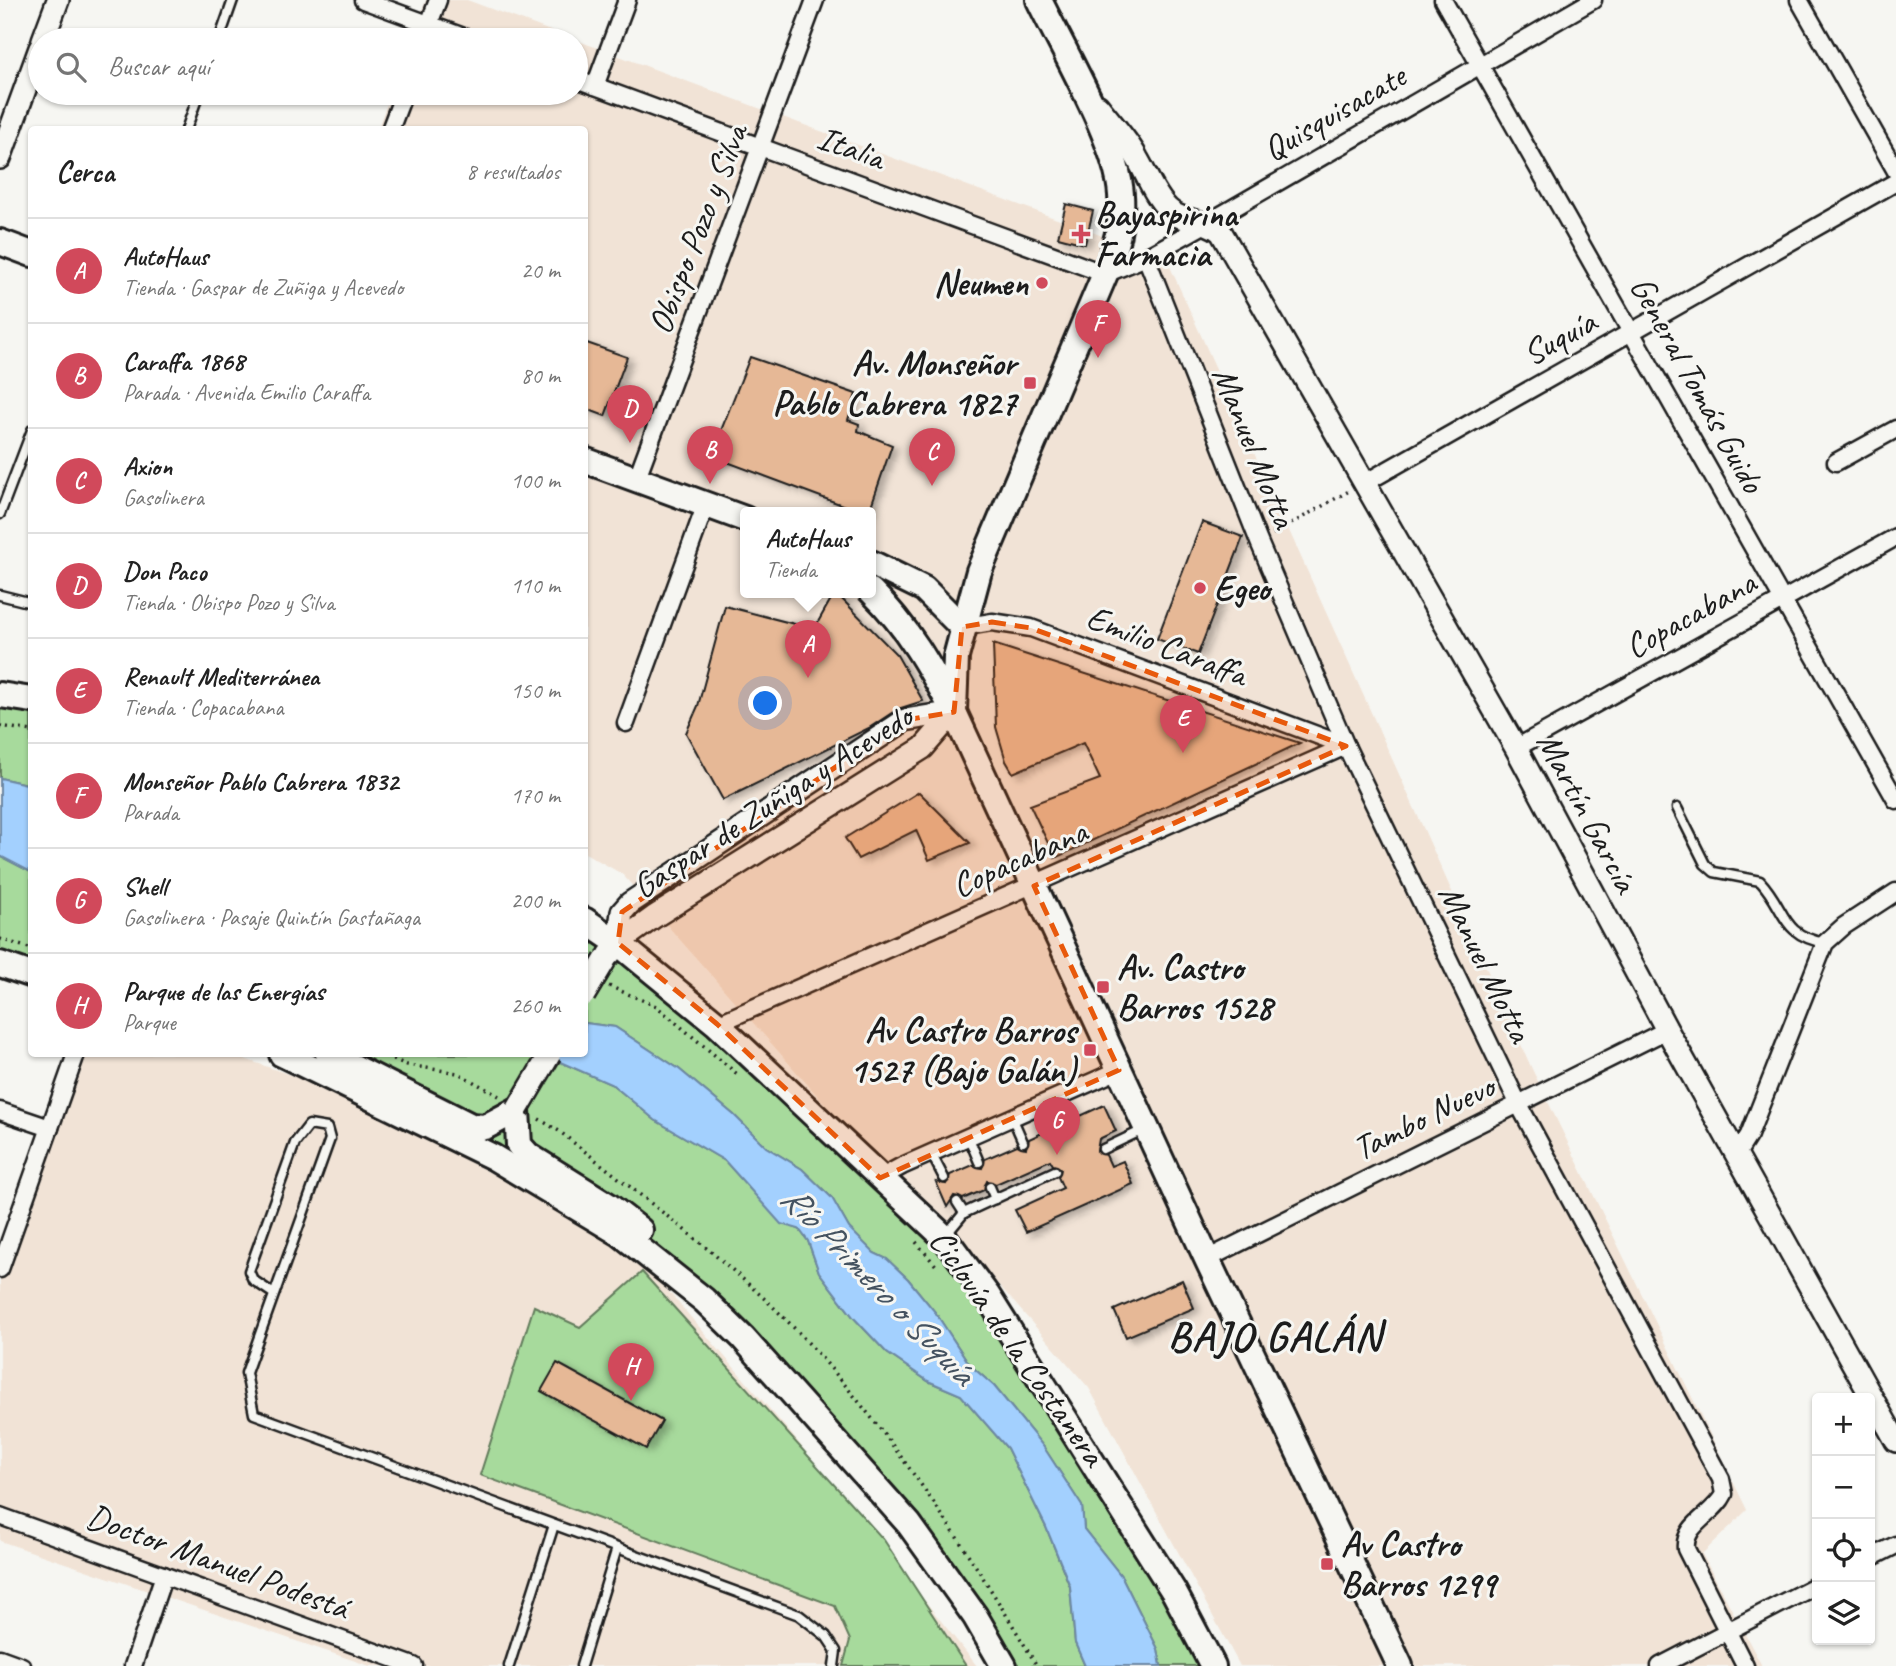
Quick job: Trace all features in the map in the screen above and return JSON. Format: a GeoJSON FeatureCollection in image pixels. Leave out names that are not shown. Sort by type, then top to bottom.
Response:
{"type":"FeatureCollection","features":[{"type":"Feature","properties":{"kind":"main road"},"geometry":{"type":"LineString","coordinates":[[48,28],[58,0]]}},
{"type":"Feature","properties":{"kind":"main road"},"geometry":{"type":"LineString","coordinates":[[954,712],[956,657],[979,571],[1105,274],[1119,227],[1119,179],[1109,149],[1039,0]]}},
{"type":"Feature","properties":{"kind":"main road"},"geometry":{"type":"LineString","coordinates":[[1077,80],[1130,146],[1151,186],[1170,210],[1180,217],[1209,222]]}},
{"type":"Feature","properties":{"kind":"main road"},"geometry":{"type":"LineString","coordinates":[[0,158],[28,81]]}},
{"type":"Feature","properties":{"kind":"main road","name":"Martín García"},"geometry":{"type":"LineString","coordinates":[[1209,222],[1221,232],[1516,748],[1667,1030],[1896,1441]]}},
{"type":"Feature","properties":{"kind":"main road"},"geometry":{"type":"LineString","coordinates":[[0,242],[28,252]]}},
{"type":"Feature","properties":{"kind":"main road"},"geometry":{"type":"LineString","coordinates":[[588,462],[740,517]]}},
{"type":"Feature","properties":{"kind":"main road"},"geometry":{"type":"LineString","coordinates":[[876,565],[924,589],[962,627]]}},
{"type":"Feature","properties":{"kind":"main road"},"geometry":{"type":"LineString","coordinates":[[924,589],[951,588],[965,583],[979,571]]}},
{"type":"Feature","properties":{"kind":"main road"},"geometry":{"type":"LineString","coordinates":[[876,596],[898,617],[923,653],[954,712],[1146,1129],[1400,1666]]}},
{"type":"Feature","properties":{"kind":"main road"},"geometry":{"type":"LineString","coordinates":[[0,695],[28,699]]}},
{"type":"Feature","properties":{"kind":"main road","name":"Gaspar de Zuñiga y Acevedo"},"geometry":{"type":"LineString","coordinates":[[612,951],[923,748],[954,712]]}},
{"type":"Feature","properties":{"kind":"main road","name":"Gaspar de Zuñiga y Acevedo"},"geometry":{"type":"LineString","coordinates":[[612,951],[622,912],[630,904],[905,720],[954,712]]}},
{"type":"Feature","properties":{"kind":"main road"},"geometry":{"type":"LineString","coordinates":[[588,924],[612,951],[717,1024],[944,1237],[987,1295],[1160,1569],[1213,1666]]}},
{"type":"Feature","properties":{"kind":"main road"},"geometry":{"type":"LineString","coordinates":[[588,989],[612,951]]}},
{"type":"Feature","properties":{"kind":"main road"},"geometry":{"type":"LineString","coordinates":[[0,964],[28,974]]}},
{"type":"Feature","properties":{"kind":"main road"},"geometry":{"type":"LineString","coordinates":[[288,1057],[493,1157],[621,1234],[704,1300]]}},
{"type":"Feature","properties":{"kind":"main road"},"geometry":{"type":"LineString","coordinates":[[334,1057],[471,1126],[485,1127],[514,1115],[548,1057]]}},
{"type":"Feature","properties":{"kind":"main road"},"geometry":{"type":"LineString","coordinates":[[514,1115],[519,1145],[529,1156],[608,1206],[656,1243],[704,1300],[794,1395],[909,1524],[975,1616],[1004,1666]]}},
{"type":"Feature","properties":{"kind":"street"},"geometry":{"type":"LineString","coordinates":[[363,0],[440,28]]}},
{"type":"Feature","properties":{"kind":"street"},"geometry":{"type":"LineString","coordinates":[[428,28],[438,0]]}},
{"type":"Feature","properties":{"kind":"street"},"geometry":{"type":"LineString","coordinates":[[595,86],[627,0]]}},
{"type":"Feature","properties":{"kind":"street","name":"Obispo Pozo y Silva"},"geometry":{"type":"LineString","coordinates":[[636,480],[815,0]]}},
{"type":"Feature","properties":{"kind":"street","name":"General Tomás Guido"},"geometry":{"type":"LineString","coordinates":[[1443,0],[1633,331],[1781,600],[1896,800]]}},
{"type":"Feature","properties":{"kind":"street","name":"Quisquisacate"},"geometry":{"type":"LineString","coordinates":[[1105,274],[1146,257],[1209,222],[1593,0]]}},
{"type":"Feature","properties":{"kind":"street"},"geometry":{"type":"LineString","coordinates":[[1799,0],[1896,171]]}},
{"type":"Feature","properties":{"kind":"street","name":"Italia"},"geometry":{"type":"LineString","coordinates":[[588,83],[1105,274]]}},
{"type":"Feature","properties":{"kind":"street"},"geometry":{"type":"LineString","coordinates":[[392,126],[399,105]]}},
{"type":"Feature","properties":{"kind":"street","name":"Suquía"},"geometry":{"type":"LineString","coordinates":[[1363,484],[1896,182]]}},
{"type":"Feature","properties":{"kind":"street","name":"Manuel Motta"},"geometry":{"type":"LineString","coordinates":[[1146,257],[1259,542],[1346,746],[1519,1105],[1721,1479],[1724,1494],[1718,1506],[1691,1528],[1685,1539],[1686,1549],[1745,1666]]}},
{"type":"Feature","properties":{"kind":"street"},"geometry":{"type":"LineString","coordinates":[[1836,462],[1896,429]]}},
{"type":"Feature","properties":{"kind":"street"},"geometry":{"type":"LineString","coordinates":[[626,723],[706,504]]}},
{"type":"Feature","properties":{"kind":"street","name":"Copacabana"},"geometry":{"type":"LineString","coordinates":[[1516,748],[1896,537]]}},
{"type":"Feature","properties":{"kind":"street","name":"Emilio Caraffa"},"geometry":{"type":"LineString","coordinates":[[962,627],[992,622],[1031,628],[1346,746]]}},
{"type":"Feature","properties":{"kind":"street","name":"Copacabana"},"geometry":{"type":"LineString","coordinates":[[717,1024],[1346,746]]}},
{"type":"Feature","properties":{"kind":"street"},"geometry":{"type":"LineString","coordinates":[[1737,1154],[1749,1135],[1825,943],[1844,926],[1896,892]]}},
{"type":"Feature","properties":{"kind":"street","name":"Tambo Nuevo"},"geometry":{"type":"LineString","coordinates":[[1207,1259],[1667,1030]]}},
{"type":"Feature","properties":{"kind":"street"},"geometry":{"type":"LineString","coordinates":[[0,1269],[4,1244],[75,1057]]}},
{"type":"Feature","properties":{"kind":"street"},"geometry":{"type":"LineString","coordinates":[[880,1178],[1119,1070]]}},
{"type":"Feature","properties":{"kind":"street"},"geometry":{"type":"LineString","coordinates":[[0,1111],[50,1128]]}},
{"type":"Feature","properties":{"kind":"street","name":"Doctor Manuel Podestá"},"geometry":{"type":"LineString","coordinates":[[0,1516],[414,1666]]}},
{"type":"Feature","properties":{"kind":"street"},"geometry":{"type":"LineString","coordinates":[[1875,1556],[1896,1545]]}},
{"type":"Feature","properties":{"kind":"street"},"geometry":{"type":"LineString","coordinates":[[133,1666],[164,1575]]}},
{"type":"Feature","properties":{"kind":"street"},"geometry":{"type":"LineString","coordinates":[[1660,1666],[1812,1588]]}},
{"type":"Feature","properties":{"kind":"street"},"geometry":{"type":"LineString","coordinates":[[0,1658],[22,1666]]}},
{"type":"Feature","properties":{"kind":"lane"},"geometry":{"type":"LineString","coordinates":[[223,28],[233,0]]}},
{"type":"Feature","properties":{"kind":"lane"},"geometry":{"type":"LineString","coordinates":[[187,126],[195,105]]}},
{"type":"Feature","properties":{"kind":"lane"},"geometry":{"type":"LineString","coordinates":[[0,514],[28,440]]}},
{"type":"Feature","properties":{"kind":"lane"},"geometry":{"type":"LineString","coordinates":[[0,595],[28,602]]}},
{"type":"Feature","properties":{"kind":"lane"},"geometry":{"type":"LineString","coordinates":[[1677,808],[1705,864],[1714,872],[1760,881],[1795,933],[1804,939],[1825,943]]}},
{"type":"Feature","properties":{"kind":"lane"},"geometry":{"type":"LineString","coordinates":[[1060,1096],[1072,1119]]}},
{"type":"Feature","properties":{"kind":"lane"},"geometry":{"type":"LineString","coordinates":[[1012,1117],[1023,1142]]}},
{"type":"Feature","properties":{"kind":"lane"},"geometry":{"type":"LineString","coordinates":[[274,1294],[254,1280],[249,1271],[295,1143],[309,1125],[327,1128],[330,1139],[246,1373],[254,1415],[800,1615],[826,1636],[836,1651],[834,1666]]}},
{"type":"Feature","properties":{"kind":"lane"},"geometry":{"type":"LineString","coordinates":[[1103,1149],[1146,1129]]}},
{"type":"Feature","properties":{"kind":"lane"},"geometry":{"type":"LineString","coordinates":[[968,1136],[979,1162]]}},
{"type":"Feature","properties":{"kind":"lane"},"geometry":{"type":"LineString","coordinates":[[931,1153],[944,1178]]}},
{"type":"Feature","properties":{"kind":"lane"},"geometry":{"type":"LineString","coordinates":[[1035,1167],[1040,1178]]}},
{"type":"Feature","properties":{"kind":"lane"},"geometry":{"type":"LineString","coordinates":[[944,1237],[964,1213],[1055,1171]]}},
{"type":"Feature","properties":{"kind":"lane"},"geometry":{"type":"LineString","coordinates":[[990,1187],[995,1199]]}},
{"type":"Feature","properties":{"kind":"lane"},"geometry":{"type":"LineString","coordinates":[[957,1202],[964,1213]]}},
{"type":"Feature","properties":{"kind":"lane"},"geometry":{"type":"LineString","coordinates":[[509,1666],[554,1525]]}},
{"type":"Feature","properties":{"kind":"lane"},"geometry":{"type":"LineString","coordinates":[[581,1666],[617,1549]]}},
{"type":"Feature","properties":{"kind":"path"},"geometry":{"type":"LineString","coordinates":[[1259,542],[1363,484]]}},
{"type":"Feature","properties":{"kind":"path"},"geometry":{"type":"LineString","coordinates":[[0,726],[28,730]]}},
{"type":"Feature","properties":{"kind":"path"},"geometry":{"type":"LineString","coordinates":[[0,939],[28,947]]}},
{"type":"Feature","properties":{"kind":"path"},"geometry":{"type":"LineString","coordinates":[[625,995],[656,1006],[741,1077]]}},
{"type":"Feature","properties":{"kind":"path","name":"Ciclovía de la Costanera"},"geometry":{"type":"LineString","coordinates":[[913,1239],[939,1269]]}},
{"type":"Feature","properties":{"kind":"highlighted area"},"geometry":{"type":"Polygon","coordinates":[[[992,622],[1031,628],[1346,746],[1034,886],[1119,1070],[880,1178],[717,1024],[618,943],[622,912],[905,720],[954,712],[962,627],[992,622]]]}},
{"type":"Feature","properties":{"kind":"shaded area"},"geometry":{"type":"Polygon","coordinates":[[[426,0],[467,0],[543,28],[416,28],[426,0]]]}},
{"type":"Feature","properties":{"kind":"shaded area"},"geometry":{"type":"Polygon","coordinates":[[[588,44],[1167,260],[1532,1069],[1747,1510],[1702,1554],[1762,1666],[1240,1666],[1089,1388],[928,1204],[837,1118],[622,874],[588,855],[588,126],[379,126],[386,105],[588,105],[588,44]]]}},
{"type":"Feature","properties":{"kind":"shaded area"},"geometry":{"type":"Polygon","coordinates":[[[73,1057],[239,1057],[344,1094],[632,1249],[793,1436],[977,1666],[370,1666],[0,1541],[0,1239],[73,1057]]]}},
{"type":"Feature","properties":{"kind":"green space"},"geometry":{"type":"Polygon","coordinates":[[[0,695],[28,700],[28,784],[0,778],[0,695]]]}},
{"type":"Feature","properties":{"kind":"green space"},"geometry":{"type":"Polygon","coordinates":[[[0,856],[28,870],[28,974],[0,964],[0,856]]]}},
{"type":"Feature","properties":{"kind":"green space"},"geometry":{"type":"Polygon","coordinates":[[[588,924],[929,1223],[1213,1666],[1161,1666],[1158,1649],[1122,1577],[1084,1529],[1082,1506],[1043,1446],[994,1386],[970,1365],[935,1312],[908,1279],[887,1259],[874,1253],[849,1228],[832,1198],[802,1169],[766,1147],[734,1115],[679,1069],[615,1027],[588,1023],[588,924]]]}},
{"type":"Feature","properties":{"kind":"green space"},"geometry":{"type":"Polygon","coordinates":[[[288,1057],[549,1057],[613,1085],[655,1120],[725,1161],[781,1223],[799,1229],[808,1241],[819,1272],[854,1318],[887,1353],[928,1381],[961,1395],[1007,1448],[1046,1527],[1070,1587],[1075,1643],[1085,1666],[1004,1666],[909,1524],[647,1253],[288,1057]]]}},
{"type":"Feature","properties":{"kind":"green space"},"geometry":{"type":"Polygon","coordinates":[[[642,1272],[884,1540],[966,1666],[843,1666],[850,1640],[835,1606],[480,1475],[534,1306],[580,1327],[642,1272]]]}},
{"type":"Feature","properties":{"kind":"water"},"geometry":{"type":"Polygon","coordinates":[[[0,778],[28,784],[28,870],[0,856],[0,778]]]}},
{"type":"Feature","properties":{"kind":"water","name":"Río Primero o Suquía"},"geometry":{"type":"Polygon","coordinates":[[[588,1023],[615,1027],[679,1069],[734,1115],[766,1147],[802,1169],[832,1198],[849,1228],[874,1253],[887,1259],[908,1279],[935,1312],[970,1365],[994,1386],[1043,1446],[1082,1506],[1084,1529],[1122,1577],[1158,1649],[1161,1666],[1085,1666],[1075,1643],[1070,1586],[1046,1527],[1007,1448],[961,1395],[928,1381],[887,1353],[854,1318],[819,1272],[808,1241],[799,1229],[781,1224],[725,1161],[655,1120],[613,1085],[549,1057],[588,1057],[588,1023]]]}},
{"type":"Feature","properties":{"kind":"building"},"geometry":{"type":"Polygon","coordinates":[[[1066,204],[1093,211],[1085,244],[1058,237],[1066,204]]]}},
{"type":"Feature","properties":{"kind":"building"},"geometry":{"type":"Polygon","coordinates":[[[588,343],[627,357],[605,416],[588,410],[588,343]]]}},
{"type":"Feature","properties":{"kind":"building"},"geometry":{"type":"Polygon","coordinates":[[[750,357],[856,394],[848,420],[859,424],[858,431],[892,445],[871,507],[848,507],[711,456],[750,357]]]}},
{"type":"Feature","properties":{"kind":"building","name":"Egeo"},"geometry":{"type":"Polygon","coordinates":[[[1202,522],[1243,537],[1198,654],[1157,639],[1202,522]]]}},
{"type":"Feature","properties":{"kind":"building"},"geometry":{"type":"Polygon","coordinates":[[[832,598],[841,598],[897,655],[923,701],[898,709],[869,728],[723,800],[686,733],[698,706],[725,606],[814,629],[832,598]]]}},
{"type":"Feature","properties":{"kind":"building"},"geometry":{"type":"Polygon","coordinates":[[[993,644],[1300,743],[1055,858],[1030,805],[1100,779],[1083,743],[1013,773],[1006,761],[996,727],[993,644]]]}},
{"type":"Feature","properties":{"kind":"building"},"geometry":{"type":"Polygon","coordinates":[[[919,792],[970,843],[929,860],[916,830],[858,859],[845,838],[919,792]]]}},
{"type":"Feature","properties":{"kind":"building"},"geometry":{"type":"Polygon","coordinates":[[[1104,1105],[1116,1131],[1099,1139],[1097,1151],[1106,1155],[1111,1166],[1123,1161],[1133,1184],[1026,1232],[1015,1210],[1063,1188],[1058,1177],[1061,1169],[1050,1160],[996,1184],[987,1181],[984,1190],[963,1199],[954,1196],[947,1207],[936,1182],[946,1184],[950,1175],[973,1165],[982,1168],[985,1159],[1017,1145],[1026,1148],[1029,1139],[1066,1122],[1074,1125],[1078,1117],[1104,1105]]]}},
{"type":"Feature","properties":{"kind":"building"},"geometry":{"type":"Polygon","coordinates":[[[1182,1280],[1194,1308],[1126,1337],[1114,1310],[1182,1280]]]}},
{"type":"Feature","properties":{"kind":"building"},"geometry":{"type":"Polygon","coordinates":[[[557,1363],[662,1421],[646,1449],[541,1391],[557,1363]]]}},
{"type":"Feature","properties":{"kind":"place","name":"Bayaspirina Farmacia"},"geometry":{"type":"Point","coordinates":[1081,234]}},
{"type":"Feature","properties":{"kind":"place","name":"Neumen"},"geometry":{"type":"Point","coordinates":[1042,283]}},
{"type":"Feature","properties":{"kind":"place","name":"Monseñor Pablo Cabrera 1832"},"geometry":{"type":"Point","coordinates":[1098,358]}},
{"type":"Feature","properties":{"kind":"place","name":"Av. Monseñor Pablo Cabrera 1827"},"geometry":{"type":"Point","coordinates":[1030,383]}},
{"type":"Feature","properties":{"kind":"place","name":"Don Paco"},"geometry":{"type":"Point","coordinates":[630,443]}},
{"type":"Feature","properties":{"kind":"place","name":"Caraffa 1868"},"geometry":{"type":"Point","coordinates":[710,484]}},
{"type":"Feature","properties":{"kind":"place","name":"Axion"},"geometry":{"type":"Point","coordinates":[932,486]}},
{"type":"Feature","properties":{"kind":"place","name":"Egeo"},"geometry":{"type":"Point","coordinates":[1200,588]}},
{"type":"Feature","properties":{"kind":"place","name":"AutoHaus"},"geometry":{"type":"Point","coordinates":[808,678]}},
{"type":"Feature","properties":{"kind":"place","name":"Renault Mediterránea"},"geometry":{"type":"Point","coordinates":[1183,753]}},
{"type":"Feature","properties":{"kind":"place","name":"Av. Castro Barros 1528"},"geometry":{"type":"Point","coordinates":[1103,987]}},
{"type":"Feature","properties":{"kind":"place","name":"Av Castro Barros 1527 (Bajo Galán)"},"geometry":{"type":"Point","coordinates":[1090,1050]}},
{"type":"Feature","properties":{"kind":"place","name":"Shell"},"geometry":{"type":"Point","coordinates":[1057,1155]}},
{"type":"Feature","properties":{"kind":"place","name":"Parque de las Energías"},"geometry":{"type":"Point","coordinates":[631,1401]}},
{"type":"Feature","properties":{"kind":"place","name":"Av Castro Barros 1299"},"geometry":{"type":"Point","coordinates":[1327,1564]}},
{"type":"Feature","properties":{"kind":"district","name":"BAJO GALÁN"},"geometry":{"type":"Point","coordinates":[1275,1335]}}]}
